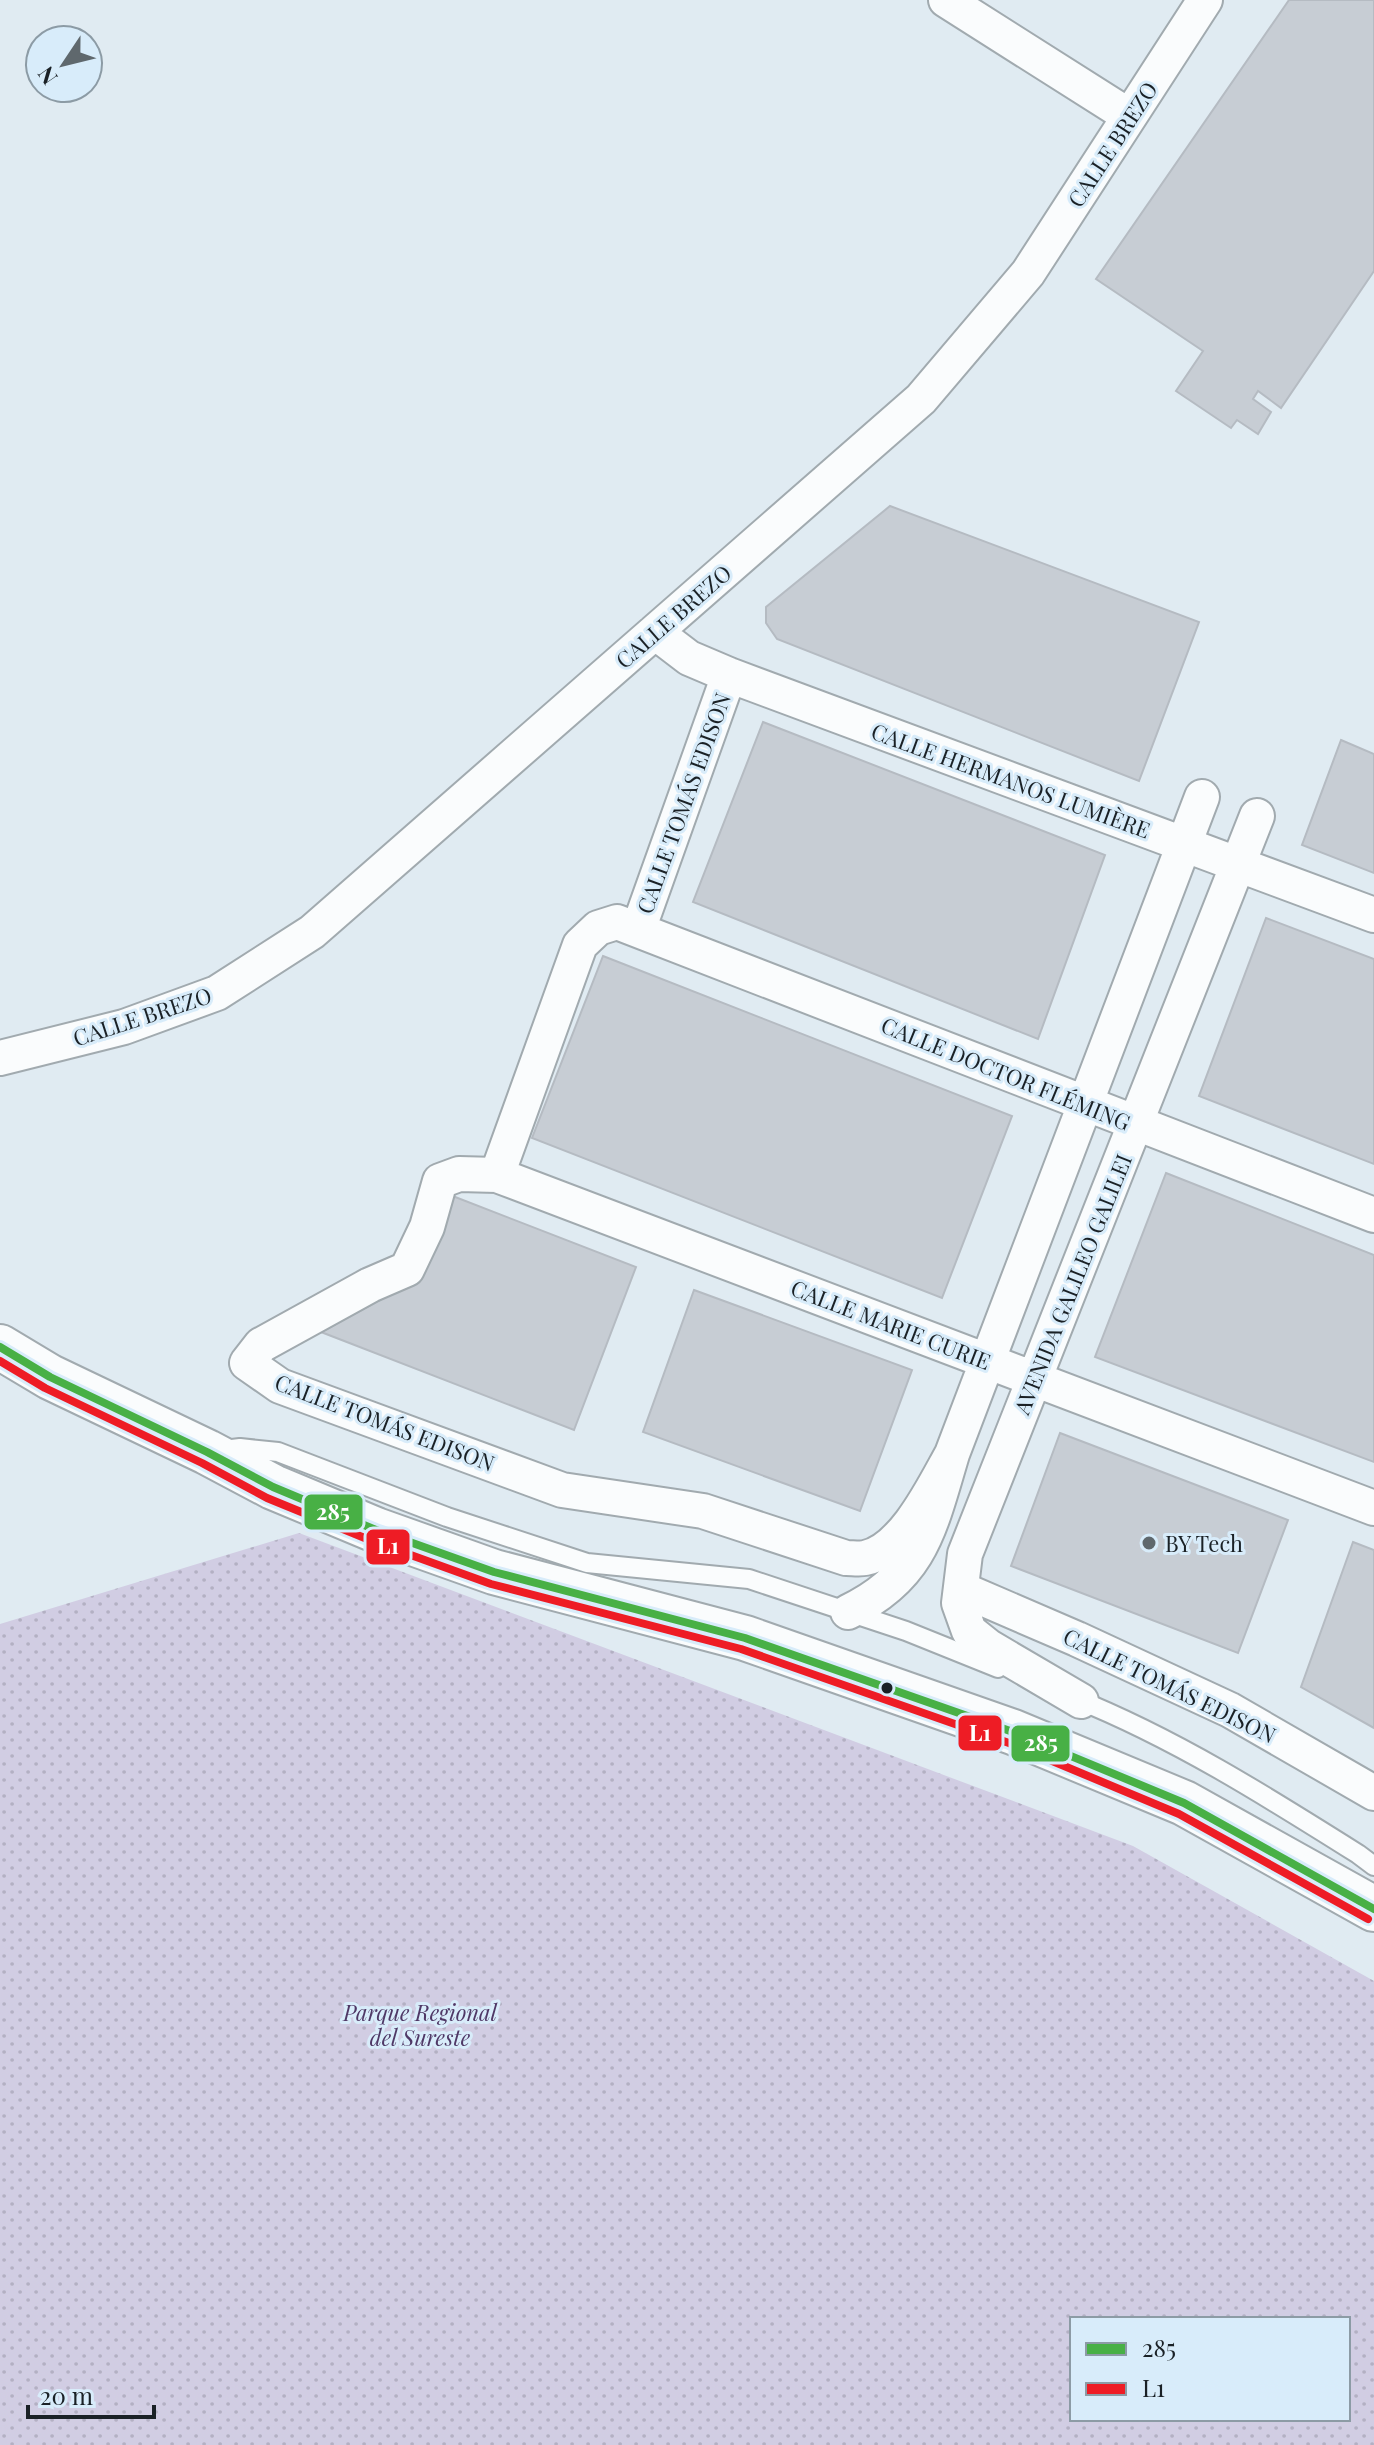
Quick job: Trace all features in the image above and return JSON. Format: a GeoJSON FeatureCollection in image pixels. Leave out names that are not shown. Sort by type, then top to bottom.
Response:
{"type":"FeatureCollection","features":[{"type":"Feature","properties":{"kind":"main road"},"geometry":{"type":"LineString","coordinates":[[0,1347],[50,1377],[273,1487],[376,1530],[494,1572],[745,1638],[1013,1732],[1184,1803],[1374,1909]]}},
{"type":"Feature","properties":{"kind":"street"},"geometry":{"type":"LineString","coordinates":[[946,0],[1129,116]]}},
{"type":"Feature","properties":{"kind":"street","name":"CALLE BREZO"},"geometry":{"type":"LineString","coordinates":[[0,1058],[124,1027],[217,993],[312,932],[921,399],[1028,273],[1205,0]]}},
{"type":"Feature","properties":{"kind":"street","name":"CALLE HERMANOS LUMIÈRE"},"geometry":{"type":"LineString","coordinates":[[655,632],[689,658],[729,675],[1374,915]]}},
{"type":"Feature","properties":{"kind":"street","name":"CALLE TOMÁS EDISON"},"geometry":{"type":"LineString","coordinates":[[729,675],[638,930],[617,922],[598,928],[580,945],[497,1175],[459,1174],[440,1181],[427,1227],[407,1269],[370,1285],[261,1345],[247,1363],[280,1386],[562,1490],[703,1511],[846,1558],[867,1558],[890,1545],[919,1513],[952,1454]]}},
{"type":"Feature","properties":{"kind":"street"},"geometry":{"type":"LineString","coordinates":[[848,1612],[873,1600],[906,1571],[921,1546],[952,1454],[1202,797]]}},
{"type":"Feature","properties":{"kind":"street","name":"AVENIDA GALILEO GALILEI"},"geometry":{"type":"LineString","coordinates":[[1081,1701],[989,1647],[969,1631],[959,1603],[965,1554],[1257,816]]}},
{"type":"Feature","properties":{"kind":"street","name":"CALLE DOCTOR FLÉMING"},"geometry":{"type":"LineString","coordinates":[[638,930],[1374,1215]]}},
{"type":"Feature","properties":{"kind":"street","name":"CALLE MARIE CURIE"},"geometry":{"type":"LineString","coordinates":[[497,1175],[1374,1508]]}},
{"type":"Feature","properties":{"kind":"street","name":"CALLE TOMÁS EDISON"},"geometry":{"type":"LineString","coordinates":[[961,1589],[1230,1710],[1374,1793]]}},
{"type":"Feature","properties":{"kind":"lane"},"geometry":{"type":"LineString","coordinates":[[207,1452],[240,1448],[278,1452],[447,1517],[587,1563],[749,1579],[906,1631],[1119,1717],[1239,1779],[1374,1866]]}},
{"type":"Feature","properties":{"kind":"green space","name":"Parque Regional del Sureste"},"geometry":{"type":"Polygon","coordinates":[[[299,1533],[1133,1846],[1374,1981],[1374,2445],[0,2445],[0,1624],[299,1533]]]}},
{"type":"Feature","properties":{"kind":"building"},"geometry":{"type":"Polygon","coordinates":[[[1289,0],[1374,0],[1374,271],[1281,408],[1258,391],[1253,399],[1271,412],[1258,434],[1237,420],[1231,428],[1176,391],[1203,351],[1096,279],[1289,0]]]}},
{"type":"Feature","properties":{"kind":"building"},"geometry":{"type":"Polygon","coordinates":[[[890,506],[1199,622],[1139,781],[777,639],[766,623],[766,607],[890,506]]]}},
{"type":"Feature","properties":{"kind":"building"},"geometry":{"type":"Polygon","coordinates":[[[763,722],[1105,855],[1038,1039],[693,902],[763,722]]]}},
{"type":"Feature","properties":{"kind":"building"},"geometry":{"type":"Polygon","coordinates":[[[1341,740],[1374,754],[1374,873],[1302,845],[1341,740]]]}},
{"type":"Feature","properties":{"kind":"building"},"geometry":{"type":"Polygon","coordinates":[[[1266,918],[1374,959],[1374,1164],[1199,1096],[1266,918]]]}},
{"type":"Feature","properties":{"kind":"building"},"geometry":{"type":"Polygon","coordinates":[[[603,956],[1012,1116],[942,1298],[532,1138],[603,956]]]}},
{"type":"Feature","properties":{"kind":"building"},"geometry":{"type":"Polygon","coordinates":[[[1166,1173],[1374,1255],[1374,1462],[1095,1357],[1166,1173]]]}},
{"type":"Feature","properties":{"kind":"building"},"geometry":{"type":"Polygon","coordinates":[[[450,1195],[636,1267],[574,1430],[321,1332],[417,1280],[450,1195]]]}},
{"type":"Feature","properties":{"kind":"building"},"geometry":{"type":"Polygon","coordinates":[[[694,1290],[912,1370],[860,1511],[643,1432],[694,1290]]]}},
{"type":"Feature","properties":{"kind":"building","name":"BY Tech"},"geometry":{"type":"Polygon","coordinates":[[[1060,1433],[1288,1520],[1238,1653],[1011,1566],[1060,1433]]]}},
{"type":"Feature","properties":{"kind":"building"},"geometry":{"type":"Polygon","coordinates":[[[1353,1542],[1374,1550],[1374,1728],[1301,1687],[1353,1542]]]}},
{"type":"Feature","properties":{"kind":"transit line","name":"285"},"geometry":{"type":"LineString","coordinates":[[0,1347],[50,1377],[273,1487],[376,1530],[494,1572],[745,1638],[1013,1732],[1184,1803],[1374,1909]]}},
{"type":"Feature","properties":{"kind":"transit line","name":"L1"},"geometry":{"type":"LineString","coordinates":[[0,1361],[45,1388],[202,1463],[267,1498],[372,1541],[491,1584],[741,1649],[1009,1743],[1179,1814],[1368,1919]]}},
{"type":"Feature","properties":{"kind":"place","name":"BY Tech"},"geometry":{"type":"Point","coordinates":[1149,1543]}}]}
